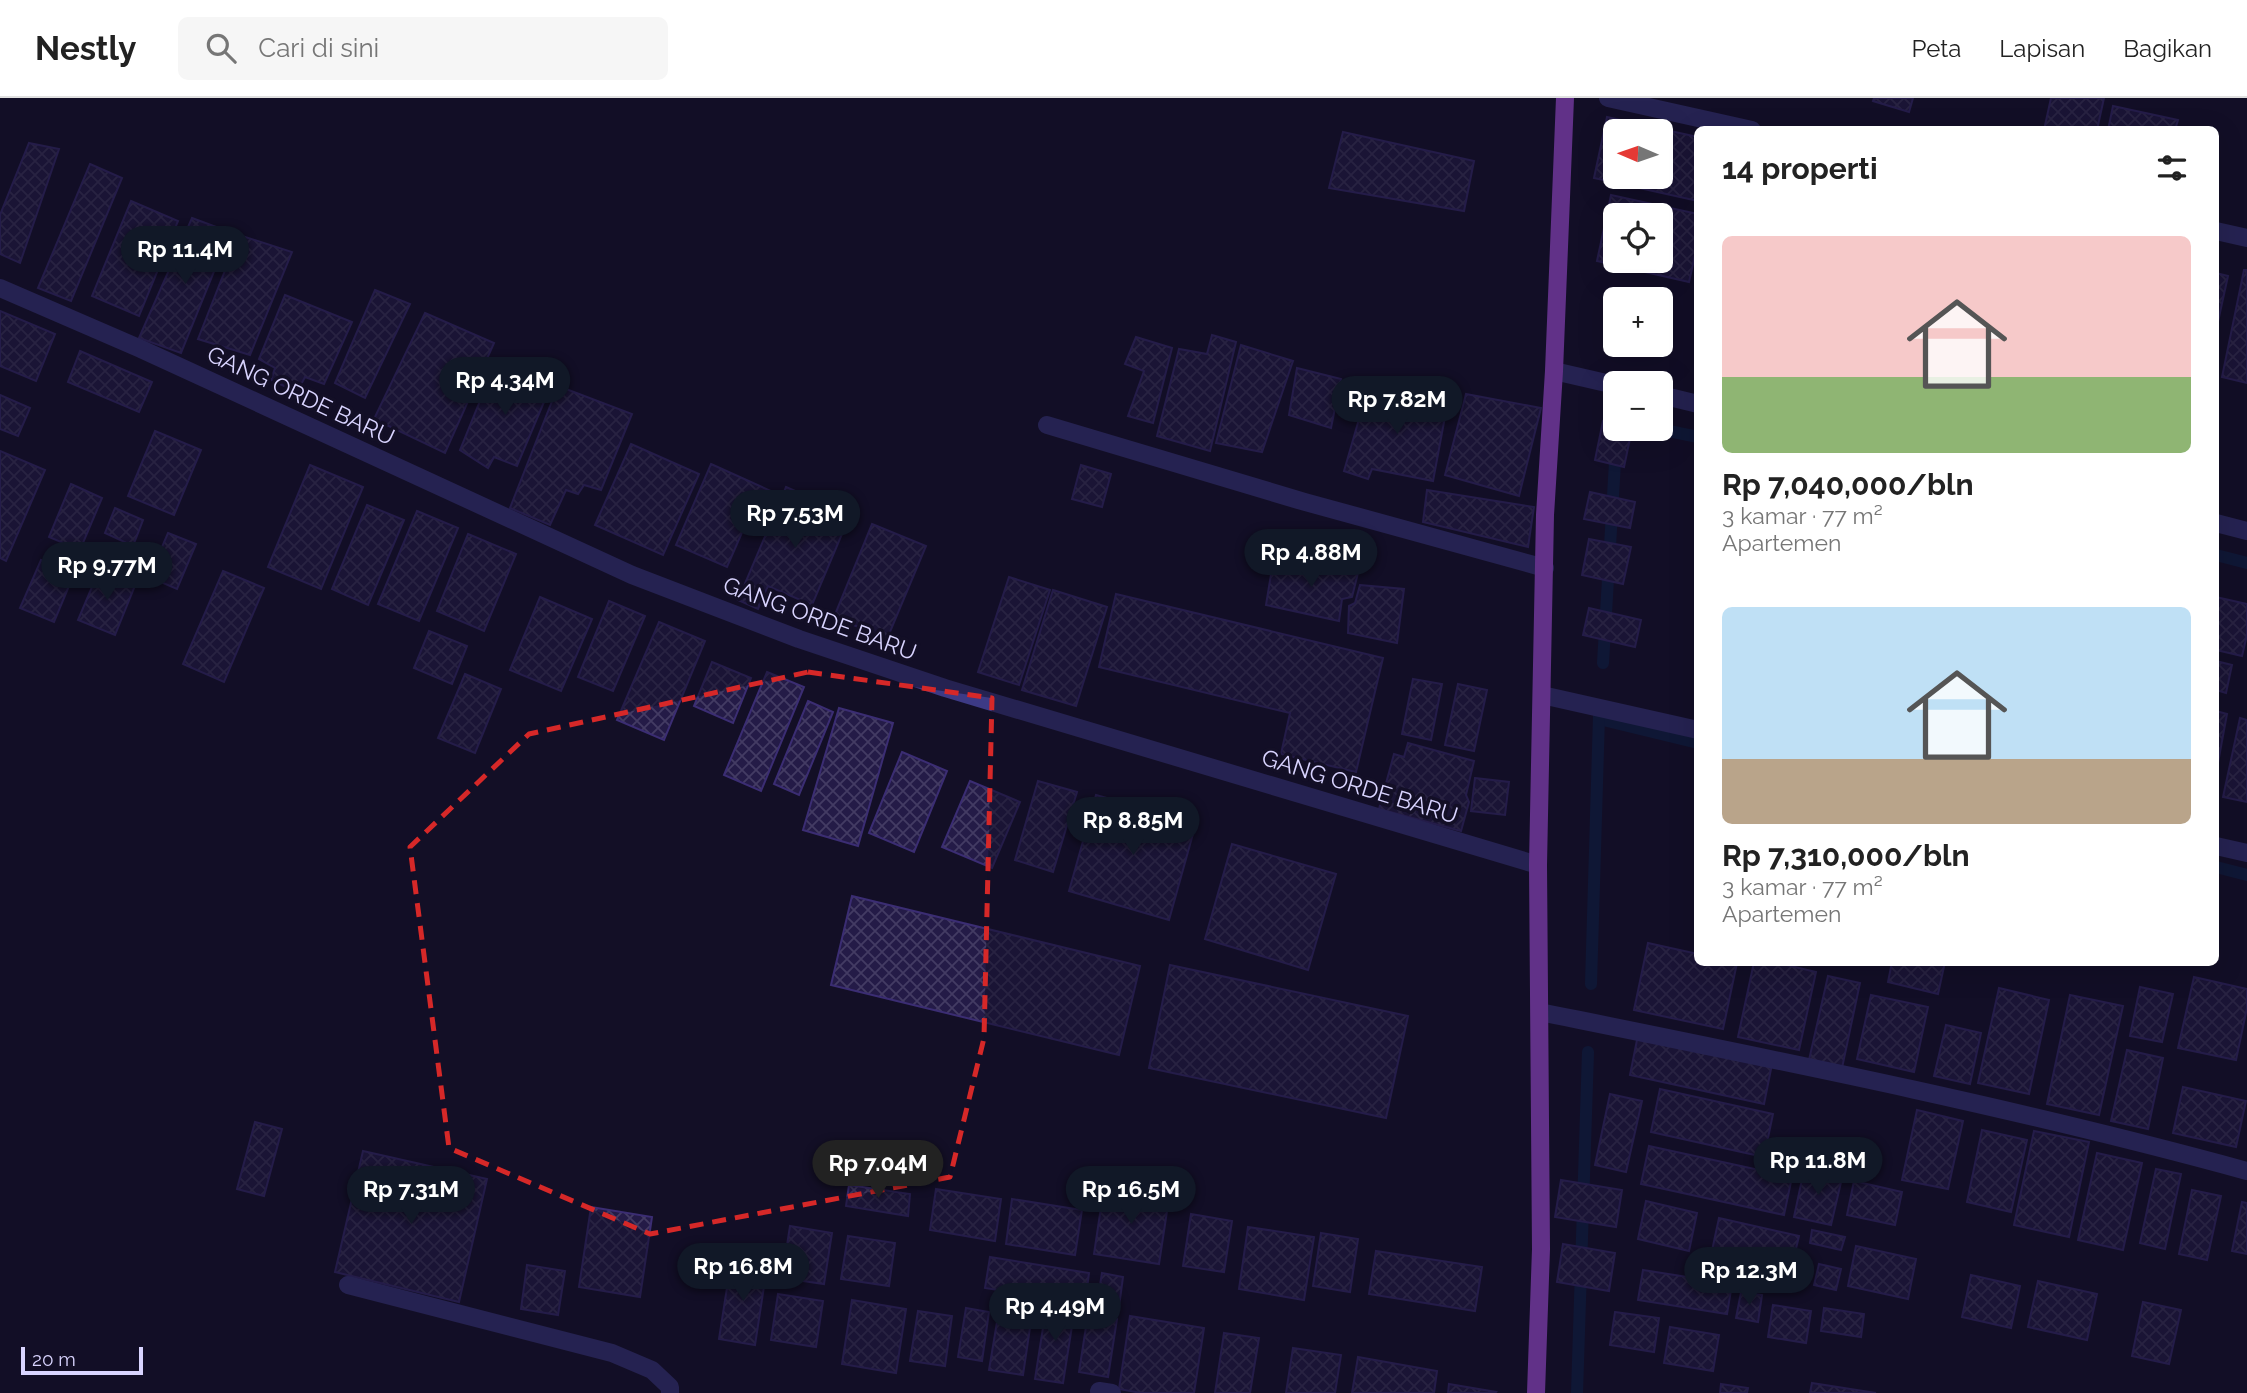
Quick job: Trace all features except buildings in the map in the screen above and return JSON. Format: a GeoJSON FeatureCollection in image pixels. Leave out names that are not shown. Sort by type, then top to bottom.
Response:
{"type":"FeatureCollection","features":[{"type":"Feature","properties":{"kind":"main road"},"geometry":{"type":"LineString","coordinates":[[1536,1393],[1541,1249],[1538,865],[1545,515],[1554,370],[1564,98]]}},
{"type":"Feature","properties":{"kind":"street"},"geometry":{"type":"LineString","coordinates":[[1608,98],[1734,126]]}},
{"type":"Feature","properties":{"kind":"street"},"geometry":{"type":"LineString","coordinates":[[2219,232],[2247,238]]}},
{"type":"Feature","properties":{"kind":"street","name":"GANG ORDE BARU"},"geometry":{"type":"LineString","coordinates":[[0,288],[141,348],[632,575],[799,639],[958,692],[1538,865]]}},
{"type":"Feature","properties":{"kind":"street"},"geometry":{"type":"LineString","coordinates":[[1554,370],[1603,382]]}},
{"type":"Feature","properties":{"kind":"street"},"geometry":{"type":"LineString","coordinates":[[1673,398],[1694,403]]}},
{"type":"Feature","properties":{"kind":"street"},"geometry":{"type":"LineString","coordinates":[[1047,425],[1305,502],[1545,568]]}},
{"type":"Feature","properties":{"kind":"street"},"geometry":{"type":"LineString","coordinates":[[2219,524],[2247,531]]}},
{"type":"Feature","properties":{"kind":"street"},"geometry":{"type":"LineString","coordinates":[[1542,695],[1694,729]]}},
{"type":"Feature","properties":{"kind":"street"},"geometry":{"type":"LineString","coordinates":[[2219,847],[2247,853]]}},
{"type":"Feature","properties":{"kind":"street"},"geometry":{"type":"LineString","coordinates":[[1540,1012],[1917,1089],[2247,1171]]}},
{"type":"Feature","properties":{"kind":"street"},"geometry":{"type":"LineString","coordinates":[[348,1285],[612,1353],[652,1370],[670,1387],[670,1393]]}},
{"type":"Feature","properties":{"kind":"highlighted area"},"geometry":{"type":"Polygon","coordinates":[[[808,672],[992,698],[984,1038],[950,1177],[650,1234],[449,1148],[410,847],[529,734],[808,672]]]}},
{"type":"Feature","properties":{"kind":"waterway"},"geometry":{"type":"LineString","coordinates":[[1673,432],[1694,436]]}},
{"type":"Feature","properties":{"kind":"waterway"},"geometry":{"type":"LineString","coordinates":[[1603,663],[1616,441]]}},
{"type":"Feature","properties":{"kind":"waterway"},"geometry":{"type":"LineString","coordinates":[[2219,556],[2247,563]]}},
{"type":"Feature","properties":{"kind":"waterway"},"geometry":{"type":"LineString","coordinates":[[1591,984],[1599,716]]}},
{"type":"Feature","properties":{"kind":"waterway"},"geometry":{"type":"LineString","coordinates":[[1599,719],[1694,742]]}},
{"type":"Feature","properties":{"kind":"waterway"},"geometry":{"type":"LineString","coordinates":[[2219,868],[2247,875]]}},
{"type":"Feature","properties":{"kind":"waterway"},"geometry":{"type":"LineString","coordinates":[[1577,1393],[1588,1052]]}}]}
